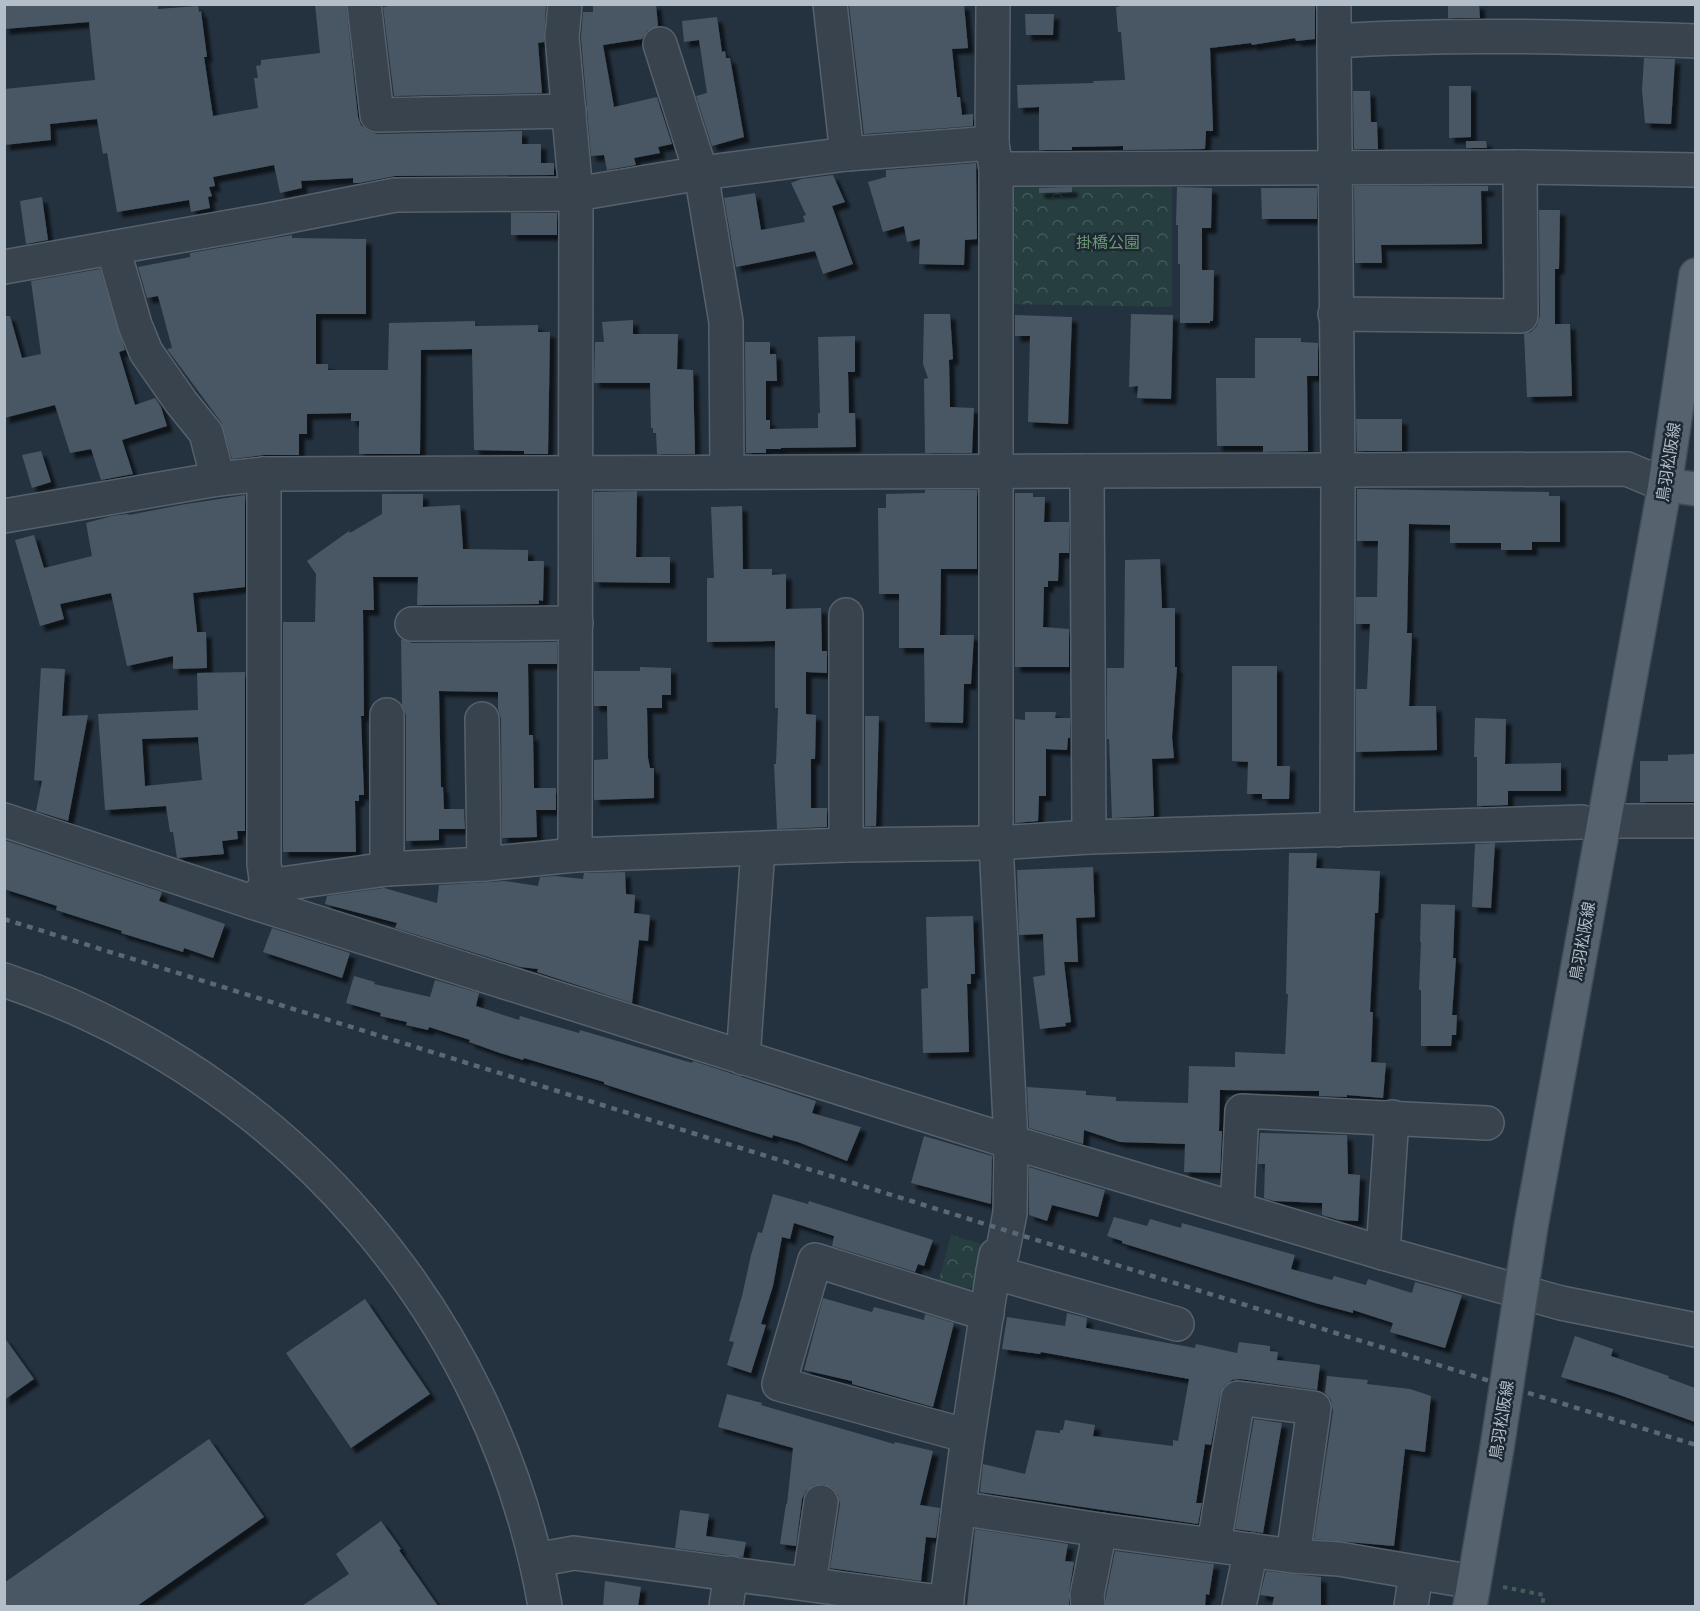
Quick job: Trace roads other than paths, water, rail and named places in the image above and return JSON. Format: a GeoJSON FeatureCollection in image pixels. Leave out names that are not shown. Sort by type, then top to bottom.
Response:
{"type":"FeatureCollection","features":[{"type":"Feature","properties":{"kind":"main road","name":"鳥羽松阪線"},"geometry":{"type":"LineString","coordinates":[[1463,1593],[1497,1448],[1531,1226],[1680,487],[1695,275]]}},
{"type":"Feature","properties":{"kind":"street"},"geometry":{"type":"LineString","coordinates":[[364,4],[377,115],[569,111]]}},
{"type":"Feature","properties":{"kind":"street"},"geometry":{"type":"LineString","coordinates":[[565,4],[562,37],[576,194],[575,855]]}},
{"type":"Feature","properties":{"kind":"street"},"geometry":{"type":"LineString","coordinates":[[830,4],[847,154]]}},
{"type":"Feature","properties":{"kind":"street"},"geometry":{"type":"LineString","coordinates":[[536,1560],[574,1553],[731,1573],[947,1605],[968,1436],[993,1272],[996,1255],[1002,1254],[1010,1213],[1011,1142],[996,843],[993,4]]}},
{"type":"Feature","properties":{"kind":"street"},"geometry":{"type":"LineString","coordinates":[[1334,4],[1338,470],[1337,830]]}},
{"type":"Feature","properties":{"kind":"street"},"geometry":{"type":"LineString","coordinates":[[1334,41],[1387,38],[1695,40]]}},
{"type":"Feature","properties":{"kind":"street"},"geometry":{"type":"LineString","coordinates":[[660,44],[701,173],[726,322],[727,472]]}},
{"type":"Feature","properties":{"kind":"street"},"geometry":{"type":"LineString","coordinates":[[4,267],[395,195],[576,194],[701,173],[847,154],[994,156],[1335,169],[1520,167],[1695,170]]}},
{"type":"Feature","properties":{"kind":"street"},"geometry":{"type":"LineString","coordinates":[[1335,314],[1521,316],[1520,167]]}},
{"type":"Feature","properties":{"kind":"street"},"geometry":{"type":"LineString","coordinates":[[112,248],[146,352],[206,433],[218,478]]}},
{"type":"Feature","properties":{"kind":"street"},"geometry":{"type":"LineString","coordinates":[[4,516],[218,478],[264,474],[576,471],[1627,469],[1680,487]]}},
{"type":"Feature","properties":{"kind":"street"},"geometry":{"type":"LineString","coordinates":[[1087,471],[1089,837]]}},
{"type":"Feature","properties":{"kind":"street"},"geometry":{"type":"LineString","coordinates":[[260,894],[264,864],[264,474]]}},
{"type":"Feature","properties":{"kind":"street"},"geometry":{"type":"LineString","coordinates":[[846,615],[846,845]]}},
{"type":"Feature","properties":{"kind":"street"},"geometry":{"type":"LineString","coordinates":[[412,624],[576,623]]}},
{"type":"Feature","properties":{"kind":"street"},"geometry":{"type":"LineString","coordinates":[[387,715],[387,869]]}},
{"type":"Feature","properties":{"kind":"street"},"geometry":{"type":"LineString","coordinates":[[482,719],[484,864]]}},
{"type":"Feature","properties":{"kind":"street"},"geometry":{"type":"LineString","coordinates":[[4,820],[260,894],[743,1058],[1011,1142],[1383,1253],[1561,1303],[1695,1330]]}},
{"type":"Feature","properties":{"kind":"street"},"geometry":{"type":"LineString","coordinates":[[1618,821],[1695,821]]}},
{"type":"Feature","properties":{"kind":"street"},"geometry":{"type":"LineString","coordinates":[[260,894],[387,869],[484,864],[575,855],[1582,822]]}},
{"type":"Feature","properties":{"kind":"street"},"geometry":{"type":"LineString","coordinates":[[743,1058],[758,849]]}},
{"type":"Feature","properties":{"kind":"street"},"geometry":{"type":"LineString","coordinates":[[4,980],[94,1015],[205,1079],[282,1138],[359,1215],[418,1291],[468,1376],[488,1416],[504,1456],[536,1560],[545,1606]]}},
{"type":"Feature","properties":{"kind":"street"},"geometry":{"type":"LineString","coordinates":[[1237,1209],[1242,1111],[1487,1123]]}},
{"type":"Feature","properties":{"kind":"street"},"geometry":{"type":"LineString","coordinates":[[1383,1253],[1392,1117]]}},
{"type":"Feature","properties":{"kind":"street"},"geometry":{"type":"LineString","coordinates":[[968,1436],[779,1384],[815,1260],[987,1314]]}},
{"type":"Feature","properties":{"kind":"street"},"geometry":{"type":"LineString","coordinates":[[993,1272],[1177,1324]]}},
{"type":"Feature","properties":{"kind":"street"},"geometry":{"type":"LineString","coordinates":[[1214,1544],[1238,1398],[1314,1408],[1293,1556]]}},
{"type":"Feature","properties":{"kind":"street"},"geometry":{"type":"LineString","coordinates":[[809,1584],[821,1502]]}},
{"type":"Feature","properties":{"kind":"street"},"geometry":{"type":"LineString","coordinates":[[959,1508],[1293,1556],[1339,1559],[1416,1573],[1463,1593]]}},
{"type":"Feature","properties":{"kind":"street"},"geometry":{"type":"LineString","coordinates":[[1088,1606],[1100,1530]]}},
{"type":"Feature","properties":{"kind":"street"},"geometry":{"type":"LineString","coordinates":[[1239,1606],[1251,1550]]}},
{"type":"Feature","properties":{"kind":"street"},"geometry":{"type":"LineString","coordinates":[[726,1606],[731,1573]]}},
{"type":"Feature","properties":{"kind":"street"},"geometry":{"type":"LineString","coordinates":[[1412,1606],[1416,1573]]}},
{"type":"Feature","properties":{"kind":"railway"},"geometry":{"type":"LineString","coordinates":[[4,919],[1696,1445]]}},
{"type":"Feature","properties":{"kind":"park label","name":"掛橋公園"},"geometry":{"type":"Point","coordinates":[1108,242]}}]}
